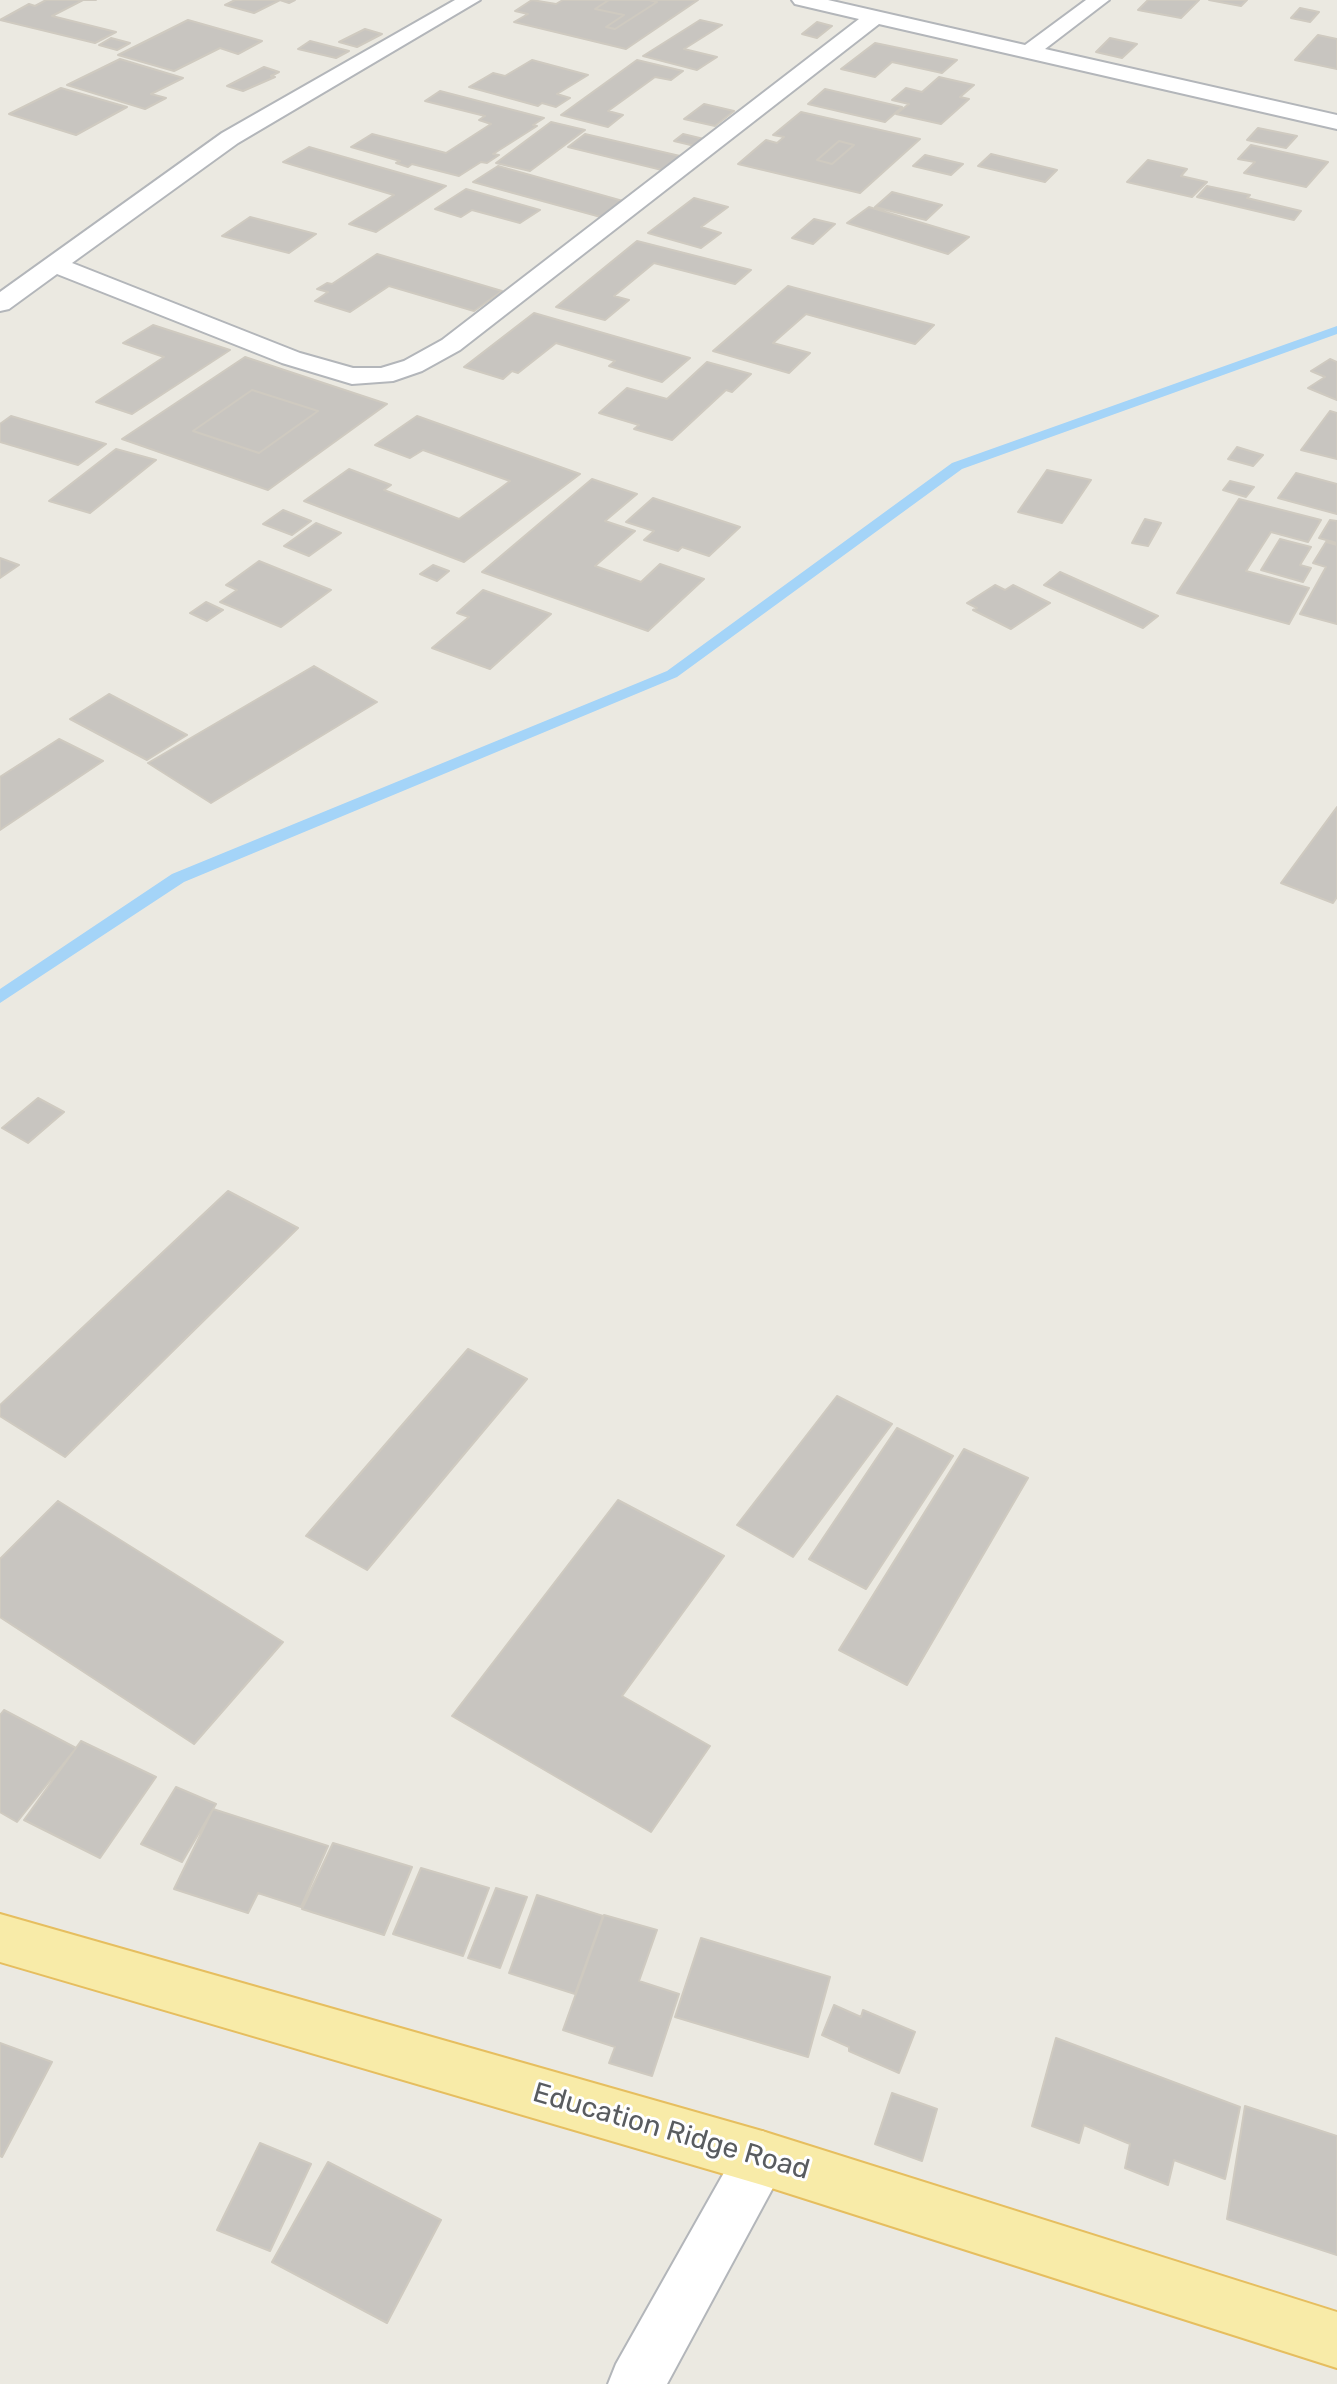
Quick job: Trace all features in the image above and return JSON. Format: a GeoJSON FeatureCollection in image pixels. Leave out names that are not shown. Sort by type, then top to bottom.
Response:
{"type":"FeatureCollection","features":[{"type":"Feature","properties":{"kind":"main road","name":"Education Ridge Road"},"geometry":{"type":"LineString","coordinates":[[0,1938],[762,2158],[1337,2340]]}},
{"type":"Feature","properties":{"kind":"street"},"geometry":{"type":"LineString","coordinates":[[0,304],[230,138],[470,0]]}},
{"type":"Feature","properties":{"kind":"street"},"geometry":{"type":"LineString","coordinates":[[802,0],[1337,122]]}},
{"type":"Feature","properties":{"kind":"street"},"geometry":{"type":"LineString","coordinates":[[1030,51],[1099,0]]}},
{"type":"Feature","properties":{"kind":"street"},"geometry":{"type":"LineString","coordinates":[[56,265],[291,358],[352,376],[384,376],[413,366],[451,345],[873,18]]}},
{"type":"Feature","properties":{"kind":"street"},"geometry":{"type":"LineString","coordinates":[[636,2384],[762,2158]]}},
{"type":"Feature","properties":{"kind":"building"},"geometry":{"type":"Polygon","coordinates":[[[46,0],[83,0],[52,16],[116,32],[95,43],[0,20],[29,4],[35,6],[46,0]]]}},
{"type":"Feature","properties":{"kind":"building"},"geometry":{"type":"Polygon","coordinates":[[[235,0],[280,0],[254,13],[225,5],[235,0]]]}},
{"type":"Feature","properties":{"kind":"building"},"geometry":{"type":"Polygon","coordinates":[[[532,0],[556,4],[563,0],[609,0],[595,9],[624,15],[606,27],[615,29],[657,2],[649,0],[698,0],[626,49],[514,22],[528,14],[515,11],[532,0]]]}},
{"type":"Feature","properties":{"kind":"building"},"geometry":{"type":"Polygon","coordinates":[[[609,0],[657,2],[615,29],[606,27],[624,15],[595,9],[609,0]]]}},
{"type":"Feature","properties":{"kind":"building"},"geometry":{"type":"Polygon","coordinates":[[[1148,0],[1199,0],[1181,18],[1138,10],[1148,0]]]}},
{"type":"Feature","properties":{"kind":"building"},"geometry":{"type":"Polygon","coordinates":[[[1209,0],[1247,0],[1241,6],[1209,0]]]}},
{"type":"Feature","properties":{"kind":"building"},"geometry":{"type":"Polygon","coordinates":[[[1300,8],[1319,12],[1310,22],[1291,18],[1300,8]]]}},
{"type":"Feature","properties":{"kind":"building"},"geometry":{"type":"Polygon","coordinates":[[[188,20],[262,41],[238,54],[220,48],[174,71],[118,55],[188,20]]]}},
{"type":"Feature","properties":{"kind":"building"},"geometry":{"type":"Polygon","coordinates":[[[700,20],[722,25],[684,49],[717,57],[697,70],[643,56],[700,20]]]}},
{"type":"Feature","properties":{"kind":"building"},"geometry":{"type":"Polygon","coordinates":[[[817,22],[832,26],[817,38],[802,34],[817,22]]]}},
{"type":"Feature","properties":{"kind":"building"},"geometry":{"type":"Polygon","coordinates":[[[365,29],[382,34],[357,47],[339,42],[365,29]]]}},
{"type":"Feature","properties":{"kind":"building"},"geometry":{"type":"Polygon","coordinates":[[[1318,35],[1337,39],[1337,69],[1295,60],[1318,35]]]}},
{"type":"Feature","properties":{"kind":"building"},"geometry":{"type":"Polygon","coordinates":[[[111,38],[130,43],[117,50],[99,45],[111,38]]]}},
{"type":"Feature","properties":{"kind":"building"},"geometry":{"type":"Polygon","coordinates":[[[1110,38],[1137,44],[1122,58],[1096,52],[1110,38]]]}},
{"type":"Feature","properties":{"kind":"building"},"geometry":{"type":"Polygon","coordinates":[[[310,41],[349,51],[336,58],[298,49],[310,41]]]}},
{"type":"Feature","properties":{"kind":"building"},"geometry":{"type":"Polygon","coordinates":[[[875,43],[957,60],[942,73],[892,62],[875,77],[841,69],[875,43]]]}},
{"type":"Feature","properties":{"kind":"building"},"geometry":{"type":"Polygon","coordinates":[[[120,59],[183,78],[151,94],[166,98],[145,109],[67,85],[120,59]]]}},
{"type":"Feature","properties":{"kind":"building"},"geometry":{"type":"Polygon","coordinates":[[[532,60],[588,75],[557,94],[570,98],[556,107],[542,103],[538,106],[469,87],[493,73],[505,76],[532,60]]]}},
{"type":"Feature","properties":{"kind":"building"},"geometry":{"type":"Polygon","coordinates":[[[637,60],[683,71],[671,80],[655,77],[608,111],[623,115],[608,127],[561,115],[637,60]]]}},
{"type":"Feature","properties":{"kind":"building"},"geometry":{"type":"Polygon","coordinates":[[[264,67],[279,72],[271,76],[275,77],[243,91],[227,86],[264,67]]]}},
{"type":"Feature","properties":{"kind":"building"},"geometry":{"type":"Polygon","coordinates":[[[939,77],[974,85],[960,97],[969,99],[941,124],[896,114],[909,104],[892,100],[906,88],[922,92],[939,77]]]}},
{"type":"Feature","properties":{"kind":"building"},"geometry":{"type":"Polygon","coordinates":[[[61,88],[127,107],[76,135],[9,114],[61,88]]]}},
{"type":"Feature","properties":{"kind":"building"},"geometry":{"type":"Polygon","coordinates":[[[825,89],[902,107],[885,122],[808,104],[825,89]]]}},
{"type":"Feature","properties":{"kind":"building"},"geometry":{"type":"Polygon","coordinates":[[[440,91],[544,118],[533,125],[537,126],[493,154],[499,155],[487,163],[481,162],[459,176],[412,164],[408,167],[396,163],[400,161],[351,147],[372,134],[446,153],[491,124],[479,120],[485,116],[425,101],[440,91]]]}},
{"type":"Feature","properties":{"kind":"building"},"geometry":{"type":"Polygon","coordinates":[[[704,104],[734,111],[715,126],[684,119],[704,104]]]}},
{"type":"Feature","properties":{"kind":"building"},"geometry":{"type":"Polygon","coordinates":[[[801,112],[920,139],[860,193],[738,164],[766,140],[777,143],[784,137],[773,135],[801,112]],[[839,141],[817,160],[832,164],[854,145],[839,141]]]}},
{"type":"Feature","properties":{"kind":"building"},"geometry":{"type":"Polygon","coordinates":[[[551,122],[585,130],[530,171],[496,163],[551,122]]]}},
{"type":"Feature","properties":{"kind":"building"},"geometry":{"type":"Polygon","coordinates":[[[1258,128],[1297,136],[1286,148],[1247,140],[1258,128]]]}},
{"type":"Feature","properties":{"kind":"building"},"geometry":{"type":"Polygon","coordinates":[[[585,134],[680,156],[662,170],[568,147],[585,134]]]}},
{"type":"Feature","properties":{"kind":"building"},"geometry":{"type":"Polygon","coordinates":[[[683,134],[704,139],[695,146],[674,141],[683,134]]]}},
{"type":"Feature","properties":{"kind":"building"},"geometry":{"type":"Polygon","coordinates":[[[839,141],[854,145],[832,164],[817,160],[839,141]]]}},
{"type":"Feature","properties":{"kind":"building"},"geometry":{"type":"Polygon","coordinates":[[[1251,145],[1328,162],[1306,187],[1244,173],[1255,162],[1238,159],[1251,145]]]}},
{"type":"Feature","properties":{"kind":"building"},"geometry":{"type":"Polygon","coordinates":[[[309,147],[446,186],[376,232],[349,224],[394,195],[283,162],[309,147]]]}},
{"type":"Feature","properties":{"kind":"building"},"geometry":{"type":"Polygon","coordinates":[[[991,154],[1057,170],[1045,182],[978,166],[991,154]]]}},
{"type":"Feature","properties":{"kind":"building"},"geometry":{"type":"Polygon","coordinates":[[[925,155],[963,164],[951,175],[913,166],[925,155]]]}},
{"type":"Feature","properties":{"kind":"building"},"geometry":{"type":"Polygon","coordinates":[[[1148,160],[1187,169],[1181,176],[1207,182],[1192,197],[1127,182],[1148,160]]]}},
{"type":"Feature","properties":{"kind":"building"},"geometry":{"type":"Polygon","coordinates":[[[498,166],[630,203],[608,219],[473,182],[498,166]]]}},
{"type":"Feature","properties":{"kind":"building"},"geometry":{"type":"Polygon","coordinates":[[[1207,186],[1250,195],[1247,198],[1301,211],[1294,220],[1197,197],[1207,186]]]}},
{"type":"Feature","properties":{"kind":"building"},"geometry":{"type":"Polygon","coordinates":[[[466,189],[540,210],[520,223],[472,210],[461,217],[435,209],[466,189]]]}},
{"type":"Feature","properties":{"kind":"building"},"geometry":{"type":"Polygon","coordinates":[[[892,192],[942,205],[926,220],[875,207],[892,192]]]}},
{"type":"Feature","properties":{"kind":"building"},"geometry":{"type":"Polygon","coordinates":[[[694,198],[728,207],[701,227],[721,233],[701,248],[648,233],[694,198]]]}},
{"type":"Feature","properties":{"kind":"building"},"geometry":{"type":"Polygon","coordinates":[[[869,207],[969,237],[948,254],[847,223],[869,207]]]}},
{"type":"Feature","properties":{"kind":"building"},"geometry":{"type":"Polygon","coordinates":[[[250,217],[316,234],[289,253],[222,236],[250,217]]]}},
{"type":"Feature","properties":{"kind":"building"},"geometry":{"type":"Polygon","coordinates":[[[814,219],[835,224],[813,244],[792,238],[814,219]]]}},
{"type":"Feature","properties":{"kind":"building"},"geometry":{"type":"Polygon","coordinates":[[[637,241],[751,270],[735,284],[654,263],[614,296],[629,300],[605,320],[556,307],[637,241]]]}},
{"type":"Feature","properties":{"kind":"building"},"geometry":{"type":"Polygon","coordinates":[[[377,254],[502,291],[474,311],[389,286],[350,312],[315,301],[328,292],[317,289],[327,283],[332,284],[377,254]]]}},
{"type":"Feature","properties":{"kind":"building"},"geometry":{"type":"Polygon","coordinates":[[[788,286],[934,325],[915,344],[806,314],[773,343],[810,353],[789,373],[713,351],[788,286]]]}},
{"type":"Feature","properties":{"kind":"building"},"geometry":{"type":"Polygon","coordinates":[[[534,313],[690,358],[662,382],[609,366],[615,361],[556,343],[518,373],[512,371],[503,379],[464,367],[534,313]]]}},
{"type":"Feature","properties":{"kind":"building"},"geometry":{"type":"Polygon","coordinates":[[[153,325],[230,350],[132,414],[96,402],[164,357],[123,343],[153,325]]]}},
{"type":"Feature","properties":{"kind":"building"},"geometry":{"type":"Polygon","coordinates":[[[245,357],[387,404],[268,490],[122,439],[245,357]],[[252,390],[193,431],[259,453],[318,411],[252,390]]]}},
{"type":"Feature","properties":{"kind":"building"},"geometry":{"type":"Polygon","coordinates":[[[1330,359],[1337,362],[1337,400],[1308,388],[1325,377],[1311,371],[1330,359]]]}},
{"type":"Feature","properties":{"kind":"building"},"geometry":{"type":"Polygon","coordinates":[[[707,362],[751,374],[732,392],[726,390],[672,440],[634,429],[639,425],[599,413],[627,388],[667,399],[707,362]]]}},
{"type":"Feature","properties":{"kind":"building"},"geometry":{"type":"Polygon","coordinates":[[[252,390],[318,411],[259,453],[193,431],[252,390]]]}},
{"type":"Feature","properties":{"kind":"building"},"geometry":{"type":"Polygon","coordinates":[[[1330,411],[1337,413],[1337,459],[1301,450],[1330,411]]]}},
{"type":"Feature","properties":{"kind":"building"},"geometry":{"type":"Polygon","coordinates":[[[11,416],[106,444],[78,465],[0,442],[0,424],[11,416]]]}},
{"type":"Feature","properties":{"kind":"building"},"geometry":{"type":"Polygon","coordinates":[[[417,416],[580,474],[464,562],[304,501],[349,469],[391,485],[384,490],[459,519],[510,481],[423,450],[410,458],[375,445],[417,416]]]}},
{"type":"Feature","properties":{"kind":"building"},"geometry":{"type":"Polygon","coordinates":[[[1237,447],[1263,455],[1253,466],[1228,459],[1237,447]]]}},
{"type":"Feature","properties":{"kind":"building"},"geometry":{"type":"Polygon","coordinates":[[[116,449],[156,460],[90,513],[49,501],[116,449]]]}},
{"type":"Feature","properties":{"kind":"building"},"geometry":{"type":"Polygon","coordinates":[[[1047,470],[1091,480],[1062,523],[1018,512],[1047,470]]]}},
{"type":"Feature","properties":{"kind":"building"},"geometry":{"type":"Polygon","coordinates":[[[1296,473],[1337,484],[1337,514],[1278,498],[1296,473]]]}},
{"type":"Feature","properties":{"kind":"building"},"geometry":{"type":"Polygon","coordinates":[[[592,479],[637,494],[605,521],[635,531],[595,566],[641,582],[660,564],[704,579],[648,631],[482,572],[592,479]]]}},
{"type":"Feature","properties":{"kind":"building"},"geometry":{"type":"Polygon","coordinates":[[[1230,481],[1254,487],[1246,497],[1223,490],[1230,481]]]}},
{"type":"Feature","properties":{"kind":"building"},"geometry":{"type":"Polygon","coordinates":[[[653,498],[740,527],[709,556],[682,547],[678,551],[644,540],[654,531],[626,522],[653,498]]]}},
{"type":"Feature","properties":{"kind":"building"},"geometry":{"type":"Polygon","coordinates":[[[1239,499],[1321,520],[1308,542],[1271,532],[1246,571],[1309,588],[1289,624],[1177,593],[1239,499]]]}},
{"type":"Feature","properties":{"kind":"building"},"geometry":{"type":"Polygon","coordinates":[[[283,510],[311,521],[292,535],[263,524],[283,510]]]}},
{"type":"Feature","properties":{"kind":"building"},"geometry":{"type":"Polygon","coordinates":[[[1145,519],[1161,523],[1148,546],[1132,543],[1145,519]]]}},
{"type":"Feature","properties":{"kind":"building"},"geometry":{"type":"Polygon","coordinates":[[[1330,520],[1337,521],[1337,543],[1319,538],[1330,520]]]}},
{"type":"Feature","properties":{"kind":"building"},"geometry":{"type":"Polygon","coordinates":[[[316,523],[341,533],[309,556],[284,546],[316,523]]]}},
{"type":"Feature","properties":{"kind":"building"},"geometry":{"type":"Polygon","coordinates":[[[1280,539],[1311,547],[1300,565],[1311,568],[1303,582],[1261,570],[1280,539]]]}},
{"type":"Feature","properties":{"kind":"building"},"geometry":{"type":"Polygon","coordinates":[[[1326,542],[1337,545],[1337,624],[1300,614],[1326,567],[1313,563],[1326,542]]]}},
{"type":"Feature","properties":{"kind":"building"},"geometry":{"type":"Polygon","coordinates":[[[0,558],[19,565],[0,578],[0,558]]]}},
{"type":"Feature","properties":{"kind":"building"},"geometry":{"type":"Polygon","coordinates":[[[259,561],[331,590],[281,627],[220,602],[237,590],[226,585],[259,561]]]}},
{"type":"Feature","properties":{"kind":"building"},"geometry":{"type":"Polygon","coordinates":[[[433,565],[449,571],[437,581],[420,574],[433,565]]]}},
{"type":"Feature","properties":{"kind":"building"},"geometry":{"type":"Polygon","coordinates":[[[1060,572],[1158,616],[1143,628],[1044,585],[1060,572]]]}},
{"type":"Feature","properties":{"kind":"building"},"geometry":{"type":"Polygon","coordinates":[[[995,585],[1005,590],[1013,585],[1050,603],[1011,629],[973,610],[977,608],[967,603],[995,585]]]}},
{"type":"Feature","properties":{"kind":"building"},"geometry":{"type":"Polygon","coordinates":[[[483,590],[551,614],[490,669],[432,648],[469,617],[457,613],[483,590]]]}},
{"type":"Feature","properties":{"kind":"building"},"geometry":{"type":"Polygon","coordinates":[[[206,602],[223,610],[207,621],[190,613],[206,602]]]}},
{"type":"Feature","properties":{"kind":"building"},"geometry":{"type":"Polygon","coordinates":[[[314,666],[377,702],[211,803],[148,763],[314,666]]]}},
{"type":"Feature","properties":{"kind":"building"},"geometry":{"type":"Polygon","coordinates":[[[109,694],[187,735],[147,760],[70,719],[109,694]]]}},
{"type":"Feature","properties":{"kind":"building"},"geometry":{"type":"Polygon","coordinates":[[[59,739],[103,761],[0,830],[0,777],[59,739]]]}},
{"type":"Feature","properties":{"kind":"building"},"geometry":{"type":"Polygon","coordinates":[[[1337,807],[1337,897],[1333,903],[1281,883],[1337,807]]]}},
{"type":"Feature","properties":{"kind":"building"},"geometry":{"type":"Polygon","coordinates":[[[38,1098],[64,1112],[28,1143],[2,1128],[38,1098]]]}},
{"type":"Feature","properties":{"kind":"building"},"geometry":{"type":"Polygon","coordinates":[[[228,1191],[298,1228],[65,1457],[0,1416],[0,1405],[228,1191]]]}},
{"type":"Feature","properties":{"kind":"building"},"geometry":{"type":"Polygon","coordinates":[[[468,1349],[527,1379],[367,1570],[306,1536],[468,1349]]]}},
{"type":"Feature","properties":{"kind":"building"},"geometry":{"type":"Polygon","coordinates":[[[837,1396],[892,1424],[793,1557],[737,1525],[837,1396]]]}},
{"type":"Feature","properties":{"kind":"building"},"geometry":{"type":"Polygon","coordinates":[[[897,1428],[953,1456],[866,1589],[809,1559],[897,1428]]]}},
{"type":"Feature","properties":{"kind":"building"},"geometry":{"type":"Polygon","coordinates":[[[964,1449],[1028,1478],[907,1685],[839,1650],[964,1449]]]}},
{"type":"Feature","properties":{"kind":"building"},"geometry":{"type":"Polygon","coordinates":[[[618,1500],[724,1556],[622,1696],[710,1746],[651,1832],[452,1716],[618,1500]]]}},
{"type":"Feature","properties":{"kind":"building"},"geometry":{"type":"Polygon","coordinates":[[[58,1501],[283,1642],[194,1744],[0,1617],[0,1559],[58,1501]]]}},
{"type":"Feature","properties":{"kind":"building"},"geometry":{"type":"Polygon","coordinates":[[[4,1710],[76,1748],[17,1822],[0,1812],[0,1715],[4,1710]]]}},
{"type":"Feature","properties":{"kind":"building"},"geometry":{"type":"Polygon","coordinates":[[[81,1741],[156,1777],[100,1858],[24,1820],[81,1741]]]}},
{"type":"Feature","properties":{"kind":"building"},"geometry":{"type":"Polygon","coordinates":[[[176,1787],[216,1804],[182,1862],[141,1844],[176,1787]]]}},
{"type":"Feature","properties":{"kind":"building"},"geometry":{"type":"Polygon","coordinates":[[[213,1809],[328,1846],[301,1907],[258,1893],[248,1913],[174,1889],[213,1809]]]}},
{"type":"Feature","properties":{"kind":"building"},"geometry":{"type":"Polygon","coordinates":[[[333,1843],[412,1867],[384,1935],[302,1909],[333,1843]]]}},
{"type":"Feature","properties":{"kind":"building"},"geometry":{"type":"Polygon","coordinates":[[[421,1868],[489,1888],[463,1956],[393,1934],[421,1868]]]}},
{"type":"Feature","properties":{"kind":"building"},"geometry":{"type":"Polygon","coordinates":[[[496,1888],[527,1897],[500,1968],[468,1958],[496,1888]]]}},
{"type":"Feature","properties":{"kind":"building"},"geometry":{"type":"Polygon","coordinates":[[[537,1895],[603,1916],[575,1994],[509,1973],[537,1895]]]}},
{"type":"Feature","properties":{"kind":"building"},"geometry":{"type":"Polygon","coordinates":[[[604,1915],[657,1930],[639,1981],[679,1994],[652,2076],[609,2063],[615,2047],[563,2030],[604,1915]]]}},
{"type":"Feature","properties":{"kind":"building"},"geometry":{"type":"Polygon","coordinates":[[[701,1938],[830,1977],[808,2057],[675,2017],[701,1938]]]}},
{"type":"Feature","properties":{"kind":"building"},"geometry":{"type":"Polygon","coordinates":[[[834,2005],[861,2017],[863,2010],[915,2032],[899,2073],[849,2051],[849,2047],[822,2035],[834,2005]]]}},
{"type":"Feature","properties":{"kind":"building"},"geometry":{"type":"Polygon","coordinates":[[[1056,2038],[1240,2107],[1225,2179],[1174,2160],[1168,2185],[1125,2168],[1130,2144],[1084,2125],[1079,2143],[1032,2126],[1056,2038]]]}},
{"type":"Feature","properties":{"kind":"building"},"geometry":{"type":"Polygon","coordinates":[[[0,2043],[52,2062],[2,2157],[0,2156],[0,2043]]]}},
{"type":"Feature","properties":{"kind":"building"},"geometry":{"type":"Polygon","coordinates":[[[892,2093],[937,2109],[922,2161],[875,2144],[892,2093]]]}},
{"type":"Feature","properties":{"kind":"building"},"geometry":{"type":"Polygon","coordinates":[[[1245,2106],[1337,2136],[1337,2255],[1227,2219],[1245,2106]]]}},
{"type":"Feature","properties":{"kind":"building"},"geometry":{"type":"Polygon","coordinates":[[[260,2143],[311,2164],[270,2251],[217,2230],[260,2143]]]}},
{"type":"Feature","properties":{"kind":"building"},"geometry":{"type":"Polygon","coordinates":[[[328,2162],[441,2220],[387,2323],[272,2262],[328,2162]]]}},
{"type":"Feature","properties":{"kind":"waterway"},"geometry":{"type":"LineString","coordinates":[[0,997],[178,878],[672,674],[957,466],[1337,330]]}}]}
